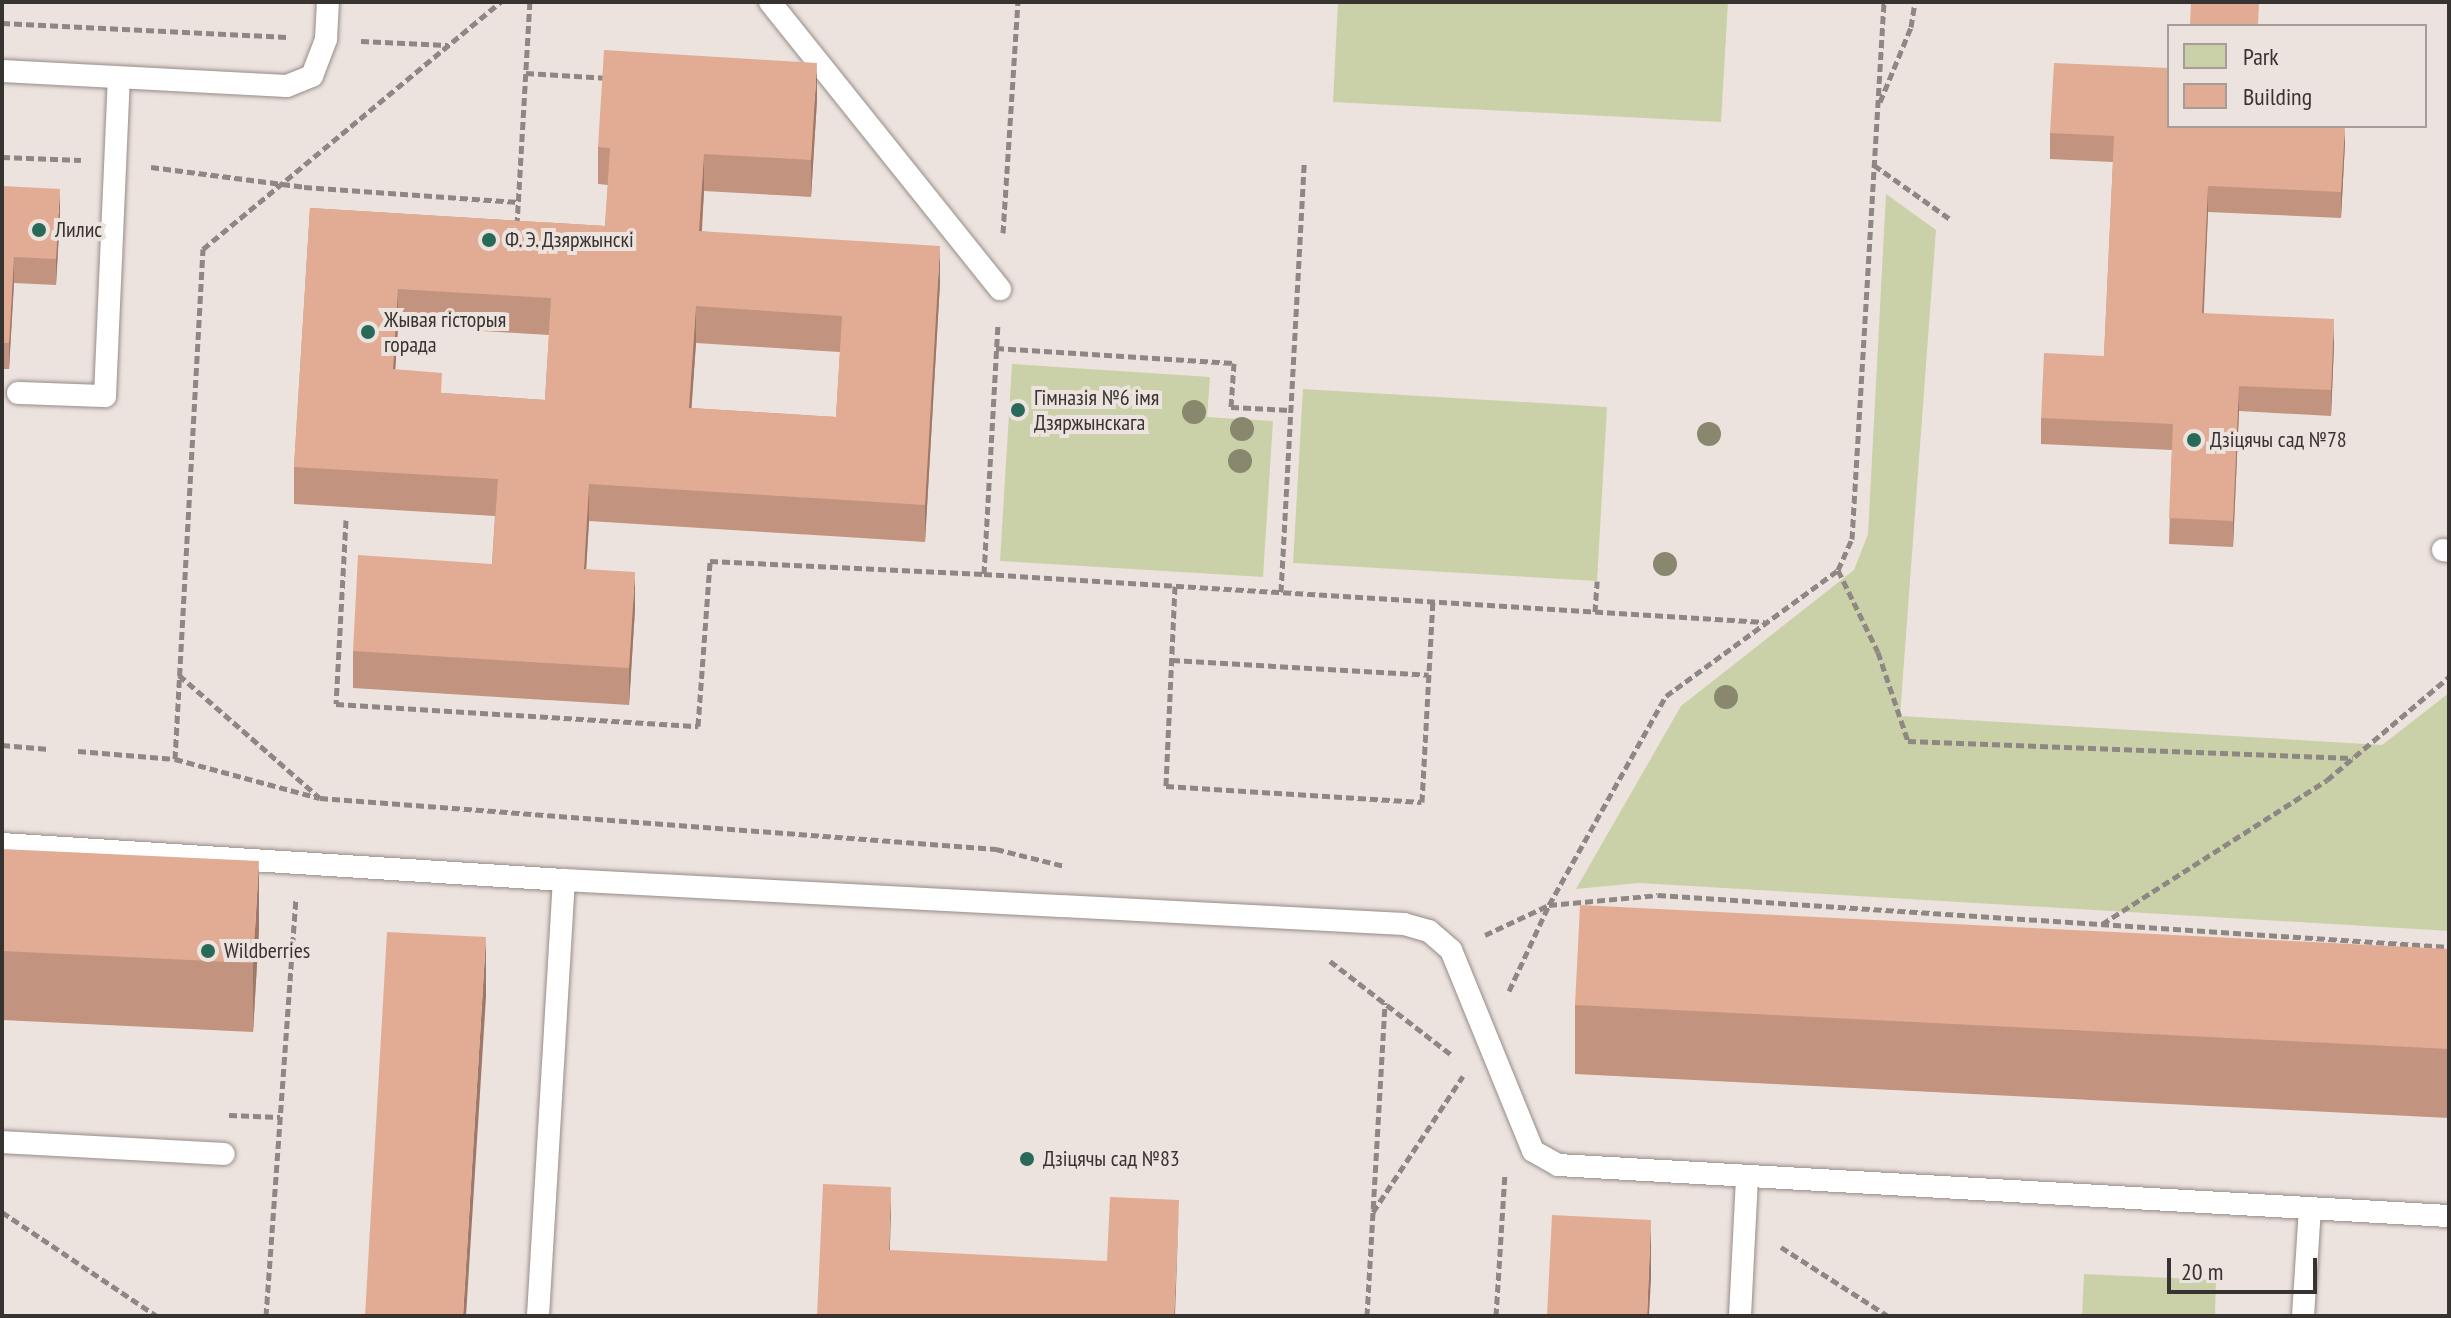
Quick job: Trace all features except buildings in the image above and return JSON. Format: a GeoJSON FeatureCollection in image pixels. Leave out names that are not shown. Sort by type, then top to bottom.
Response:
{"type":"FeatureCollection","features":[{"type":"Feature","properties":{"kind":"lane"},"geometry":{"type":"LineString","coordinates":[[2,71],[287,86],[312,76],[326,39],[328,2]]}},
{"type":"Feature","properties":{"kind":"lane"},"geometry":{"type":"LineString","coordinates":[[770,2],[1000,289]]}},
{"type":"Feature","properties":{"kind":"lane"},"geometry":{"type":"LineString","coordinates":[[18,393],[105,396],[119,78]]}},
{"type":"Feature","properties":{"kind":"lane"},"geometry":{"type":"LineString","coordinates":[[2,844],[564,880],[1404,924],[1429,931],[1451,950],[1533,1151],[1558,1165],[2449,1216]]}},
{"type":"Feature","properties":{"kind":"lane"},"geometry":{"type":"LineString","coordinates":[[538,1316],[564,880]]}},
{"type":"Feature","properties":{"kind":"lane"},"geometry":{"type":"LineString","coordinates":[[2,1142],[224,1154]]}},
{"type":"Feature","properties":{"kind":"lane"},"geometry":{"type":"LineString","coordinates":[[1740,1316],[1747,1177]]}},
{"type":"Feature","properties":{"kind":"lane"},"geometry":{"type":"LineString","coordinates":[[2303,1316],[2310,1208]]}},
{"type":"Feature","properties":{"kind":"path"},"geometry":{"type":"LineString","coordinates":[[175,759],[203,249],[501,2]]}},
{"type":"Feature","properties":{"kind":"path"},"geometry":{"type":"LineString","coordinates":[[530,2],[517,231],[530,232]]}},
{"type":"Feature","properties":{"kind":"path"},"geometry":{"type":"LineString","coordinates":[[984,574],[1018,2]]}},
{"type":"Feature","properties":{"kind":"path"},"geometry":{"type":"LineString","coordinates":[[1504,1003],[1549,905],[1666,696],[1838,570],[1852,539],[1884,2]]}},
{"type":"Feature","properties":{"kind":"path"},"geometry":{"type":"LineString","coordinates":[[1878,107],[1911,27],[1915,2]]}},
{"type":"Feature","properties":{"kind":"path"},"geometry":{"type":"LineString","coordinates":[[2,23],[448,45]]}},
{"type":"Feature","properties":{"kind":"path"},"geometry":{"type":"LineString","coordinates":[[526,73],[620,78]]}},
{"type":"Feature","properties":{"kind":"path"},"geometry":{"type":"LineString","coordinates":[[2,157],[115,162],[281,184],[518,202]]}},
{"type":"Feature","properties":{"kind":"path"},"geometry":{"type":"LineString","coordinates":[[1281,592],[1304,163]]}},
{"type":"Feature","properties":{"kind":"path"},"geometry":{"type":"LineString","coordinates":[[1874,165],[1950,219]]}},
{"type":"Feature","properties":{"kind":"path"},"geometry":{"type":"LineString","coordinates":[[996,348],[1234,363],[1231,407],[1291,410]]}},
{"type":"Feature","properties":{"kind":"path"},"geometry":{"type":"LineString","coordinates":[[346,520],[336,704],[698,726],[710,561],[984,574],[1767,623]]}},
{"type":"Feature","properties":{"kind":"path"},"geometry":{"type":"LineString","coordinates":[[1838,570],[1878,652],[1908,741],[2353,758]]}},
{"type":"Feature","properties":{"kind":"path"},"geometry":{"type":"LineString","coordinates":[[1595,612],[1597,581]]}},
{"type":"Feature","properties":{"kind":"path"},"geometry":{"type":"LineString","coordinates":[[1175,586],[1166,786],[1422,802],[1433,602]]}},
{"type":"Feature","properties":{"kind":"path"},"geometry":{"type":"LineString","coordinates":[[1172,660],[1429,675]]}},
{"type":"Feature","properties":{"kind":"path"},"geometry":{"type":"LineString","coordinates":[[179,675],[320,798]]}},
{"type":"Feature","properties":{"kind":"path"},"geometry":{"type":"LineString","coordinates":[[2102,924],[2353,758],[2449,677]]}},
{"type":"Feature","properties":{"kind":"path"},"geometry":{"type":"LineString","coordinates":[[2,745],[49,749]]}},
{"type":"Feature","properties":{"kind":"path"},"geometry":{"type":"LineString","coordinates":[[78,751],[175,759],[320,798],[996,849],[1070,867]]}},
{"type":"Feature","properties":{"kind":"path"},"geometry":{"type":"LineString","coordinates":[[266,1316],[299,864]]}},
{"type":"Feature","properties":{"kind":"path"},"geometry":{"type":"LineString","coordinates":[[1475,929],[1480,937],[1549,905],[1658,895],[2449,947]]}},
{"type":"Feature","properties":{"kind":"path"},"geometry":{"type":"LineString","coordinates":[[296,897],[311,899]]}},
{"type":"Feature","properties":{"kind":"path"},"geometry":{"type":"LineString","coordinates":[[1330,961],[1457,1059]]}},
{"type":"Feature","properties":{"kind":"path"},"geometry":{"type":"LineString","coordinates":[[1367,1316],[1385,1003]]}},
{"type":"Feature","properties":{"kind":"path"},"geometry":{"type":"LineString","coordinates":[[1373,1212],[1469,1069]]}},
{"type":"Feature","properties":{"kind":"path"},"geometry":{"type":"LineString","coordinates":[[1496,1316],[1505,1164]]}},
{"type":"Feature","properties":{"kind":"path"},"geometry":{"type":"LineString","coordinates":[[2,1212],[157,1316]]}},
{"type":"Feature","properties":{"kind":"path"},"geometry":{"type":"LineString","coordinates":[[1744,1223],[1888,1316]]}},
{"type":"Feature","properties":{"kind":"green space"},"geometry":{"type":"Polygon","coordinates":[[[1338,2],[1728,2],[1721,122],[1333,102],[1338,2]]]}},
{"type":"Feature","properties":{"kind":"green space"},"geometry":{"type":"Polygon","coordinates":[[[1886,194],[1936,230],[1900,716],[2382,745],[2449,693],[2449,931],[1639,883],[1576,889],[1681,706],[1854,570],[1868,534],[1886,194]]]}},
{"type":"Feature","properties":{"kind":"green space"},"geometry":{"type":"Polygon","coordinates":[[[1012,364],[1210,377],[1207,417],[1273,421],[1263,577],[1000,561],[1012,364]]]}},
{"type":"Feature","properties":{"kind":"green space"},"geometry":{"type":"Polygon","coordinates":[[[1303,389],[1607,407],[1597,581],[1293,563],[1303,389]]]}},
{"type":"Feature","properties":{"kind":"green space"},"geometry":{"type":"Polygon","coordinates":[[[2084,1274],[2216,1280],[2215,1316],[2082,1316],[2084,1274]]]}},
{"type":"Feature","properties":{"kind":"place","name":"Лилис"},"geometry":{"type":"Point","coordinates":[39,230]}},
{"type":"Feature","properties":{"kind":"place","name":"Ф. Э. Дзяржынскі"},"geometry":{"type":"Point","coordinates":[489,240]}},
{"type":"Feature","properties":{"kind":"place","name":"Жывая гісторыя горада"},"geometry":{"type":"Point","coordinates":[368,332]}},
{"type":"Feature","properties":{"kind":"place","name":"Гімназія №6 імя Дзяржынскага"},"geometry":{"type":"Point","coordinates":[1018,410]}},
{"type":"Feature","properties":{"kind":"place","name":"Дзіцячы сад №78"},"geometry":{"type":"Point","coordinates":[2194,440]}},
{"type":"Feature","properties":{"kind":"place","name":"Wildberries"},"geometry":{"type":"Point","coordinates":[208,951]}},
{"type":"Feature","properties":{"kind":"place","name":"Дзіцячы сад №83"},"geometry":{"type":"Point","coordinates":[1027,1159]}}]}
